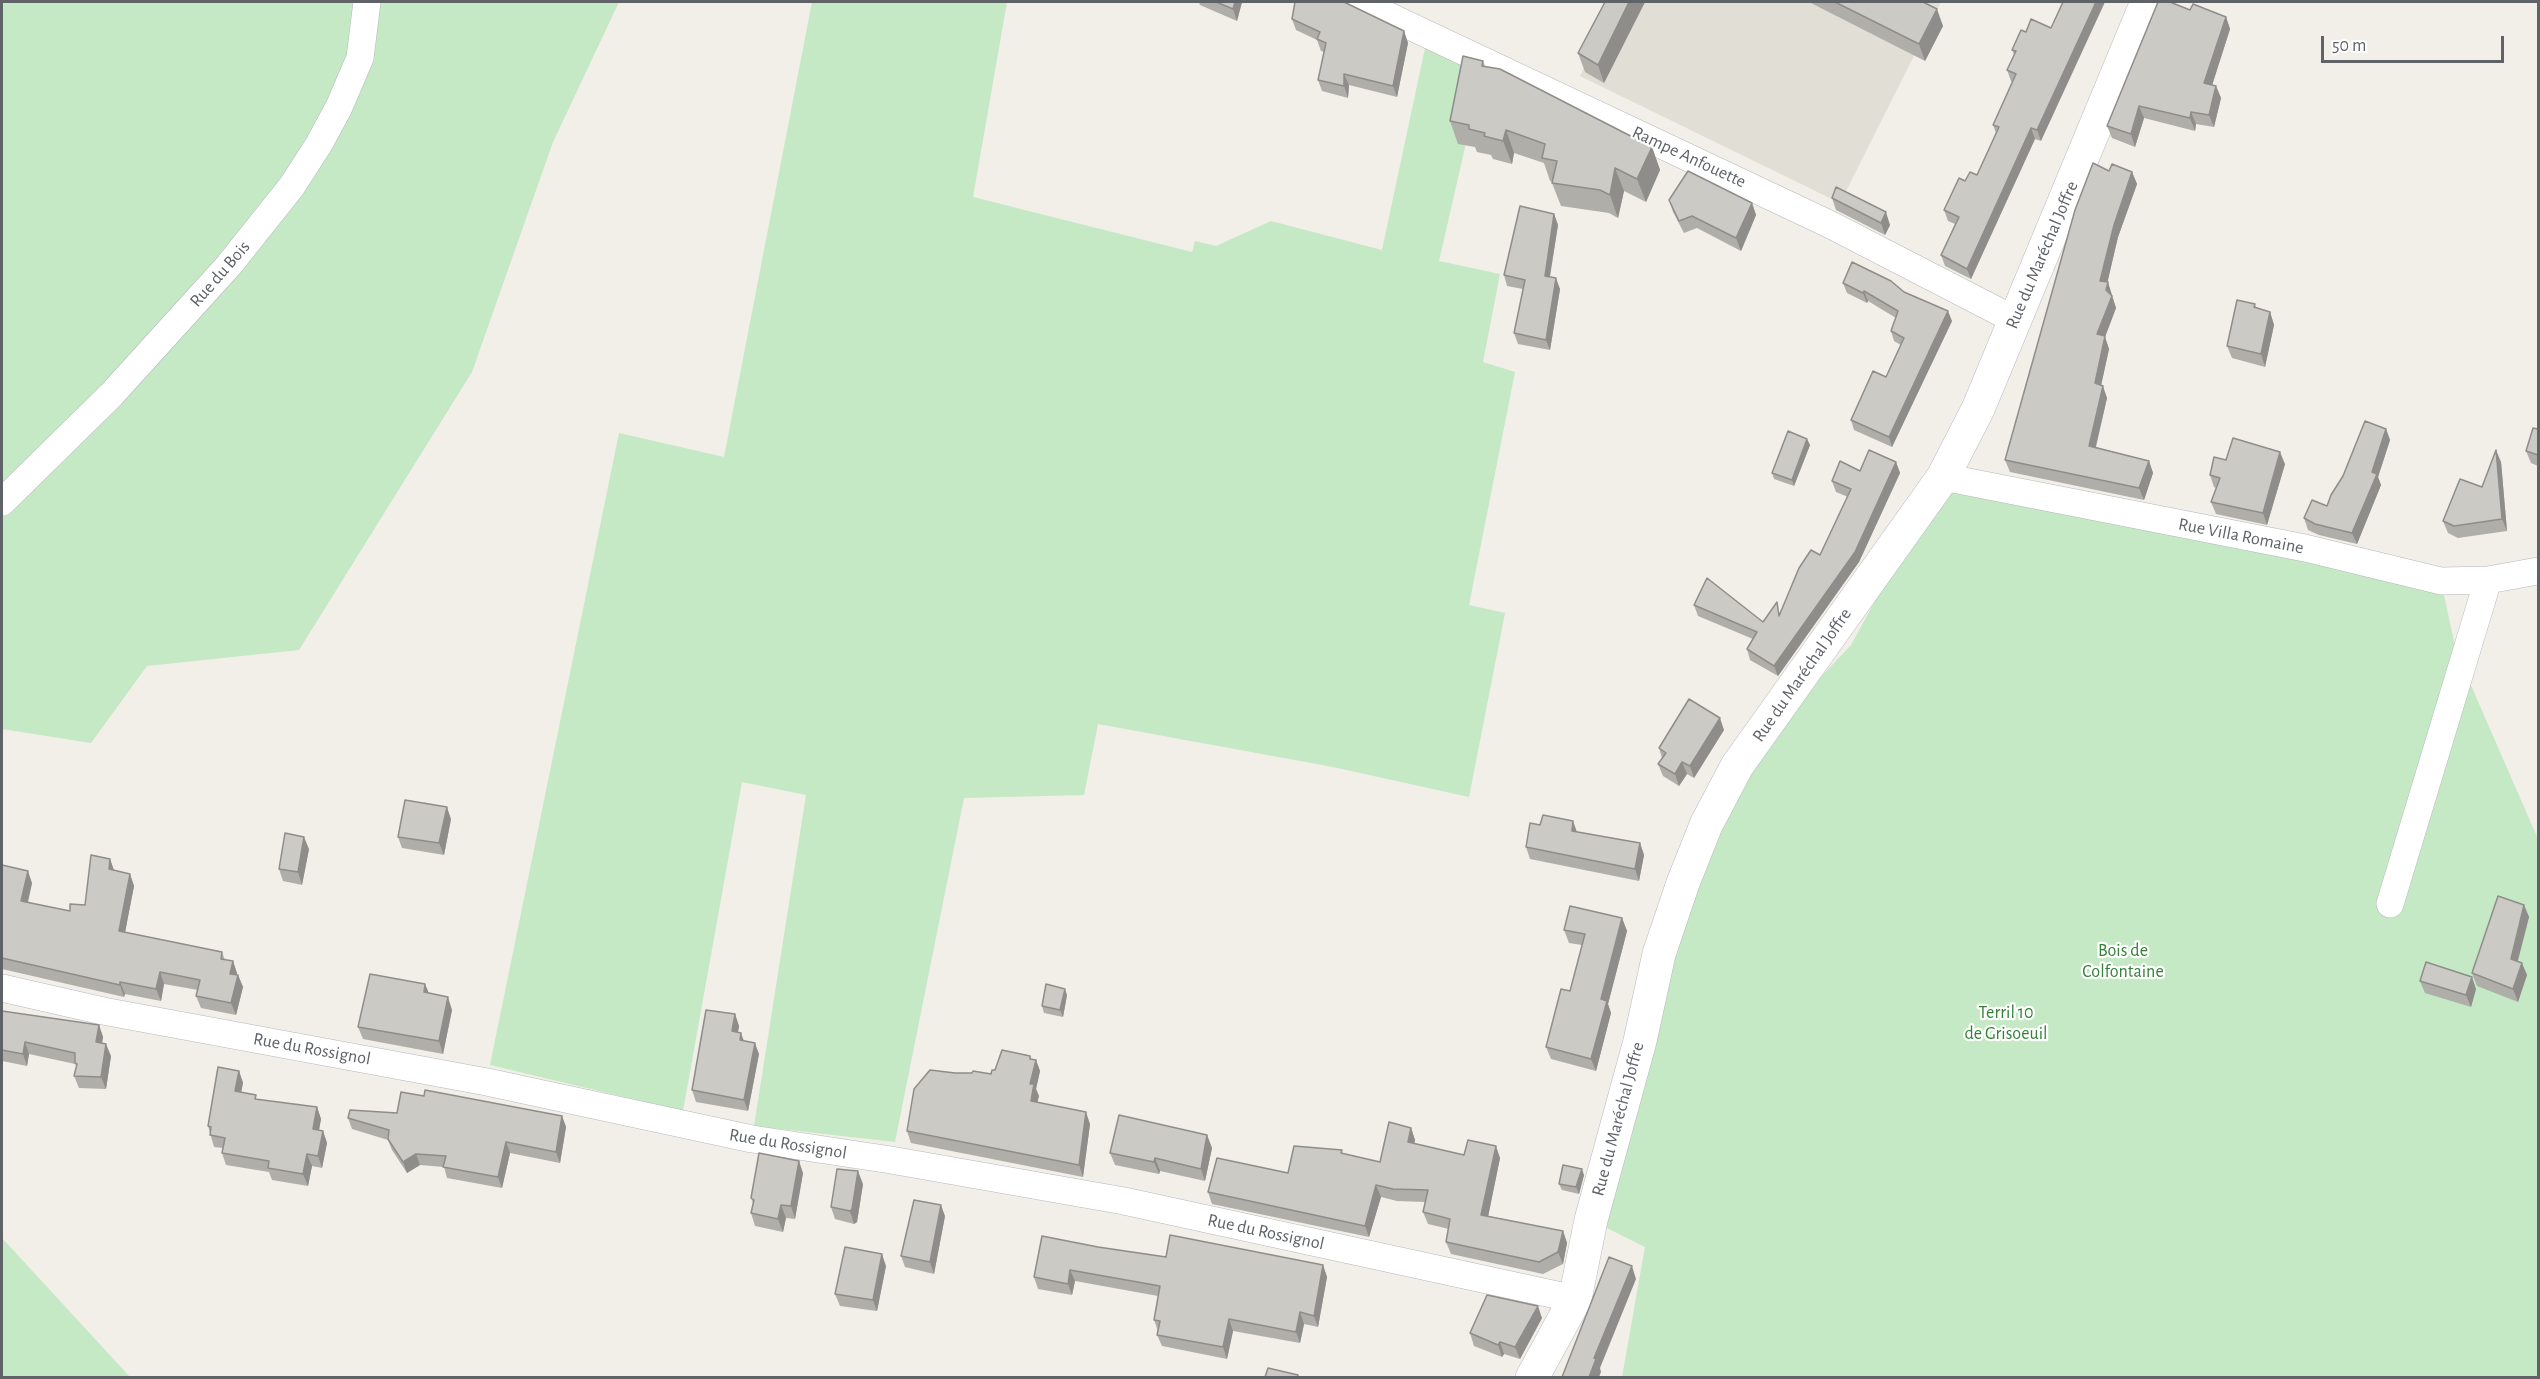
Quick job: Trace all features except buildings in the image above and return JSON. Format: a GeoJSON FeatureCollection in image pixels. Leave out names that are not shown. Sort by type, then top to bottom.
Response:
{"type":"FeatureCollection","features":[{"type":"Feature","properties":{"kind":"street","name":"Rue du Bois"},"geometry":{"type":"LineString","coordinates":[[2,502],[111,395],[229,265],[292,186],[339,107],[360,58],[367,2]]}},
{"type":"Feature","properties":{"kind":"street","name":"Rampe Anfouette"},"geometry":{"type":"LineString","coordinates":[[1359,2],[1828,224],[2015,320]]}},
{"type":"Feature","properties":{"kind":"street","name":"Rue du Maréchal Joffre"},"geometry":{"type":"LineString","coordinates":[[1532,1377],[1575,1299],[1591,1220],[1640,1041],[1659,954],[1706,825],[1737,766],[1943,477],[1978,409],[2147,2]]}},
{"type":"Feature","properties":{"kind":"street","name":"Rue Villa Romaine"},"geometry":{"type":"LineString","coordinates":[[1943,477],[2305,548],[2441,581],[2488,580],[2533,570]]}},
{"type":"Feature","properties":{"kind":"street"},"geometry":{"type":"LineString","coordinates":[[2390,903],[2488,580]]}},
{"type":"Feature","properties":{"kind":"street","name":"Rue du Rossignol"},"geometry":{"type":"LineString","coordinates":[[2,988],[103,1011],[487,1082],[752,1139],[891,1160],[1124,1202],[1575,1299]]}},
{"type":"Feature","properties":{"kind":"shaded area"},"geometry":{"type":"Polygon","coordinates":[[[1616,2],[1941,2],[1840,203],[1580,76],[1616,2]]]}},
{"type":"Feature","properties":{"kind":"green space"},"geometry":{"type":"Polygon","coordinates":[[[2,2],[619,2],[553,142],[472,372],[299,650],[147,666],[91,743],[2,729],[2,2]]]}},
{"type":"Feature","properties":{"kind":"green space"},"geometry":{"type":"Polygon","coordinates":[[[812,2],[1007,2],[973,197],[1192,252],[1195,241],[1216,246],[1271,221],[1382,250],[1428,34],[1481,59],[1469,130],[1439,261],[1500,274],[1483,362],[1515,372],[1469,605],[1505,613],[1469,797],[1333,767],[1098,724],[1084,795],[964,798],[895,1142],[754,1126],[806,795],[742,782],[683,1111],[490,1065],[619,433],[724,457],[812,2]]]}},
{"type":"Feature","properties":{"kind":"green space","name":"Bois de Colfontaine"},"geometry":{"type":"Polygon","coordinates":[[[1943,477],[2441,581],[2456,651],[2538,839],[2538,1377],[1622,1377],[1645,1247],[1591,1220],[1614,1133],[1737,766],[1851,645],[1943,477]]]}},
{"type":"Feature","properties":{"kind":"green space"},"geometry":{"type":"Polygon","coordinates":[[[2,1238],[130,1377],[2,1377],[2,1238]]]}},
{"type":"Feature","properties":{"kind":"park label","name":"Terril 10 de Grisoeuil"},"geometry":{"type":"Point","coordinates":[2006,1023]}}]}
